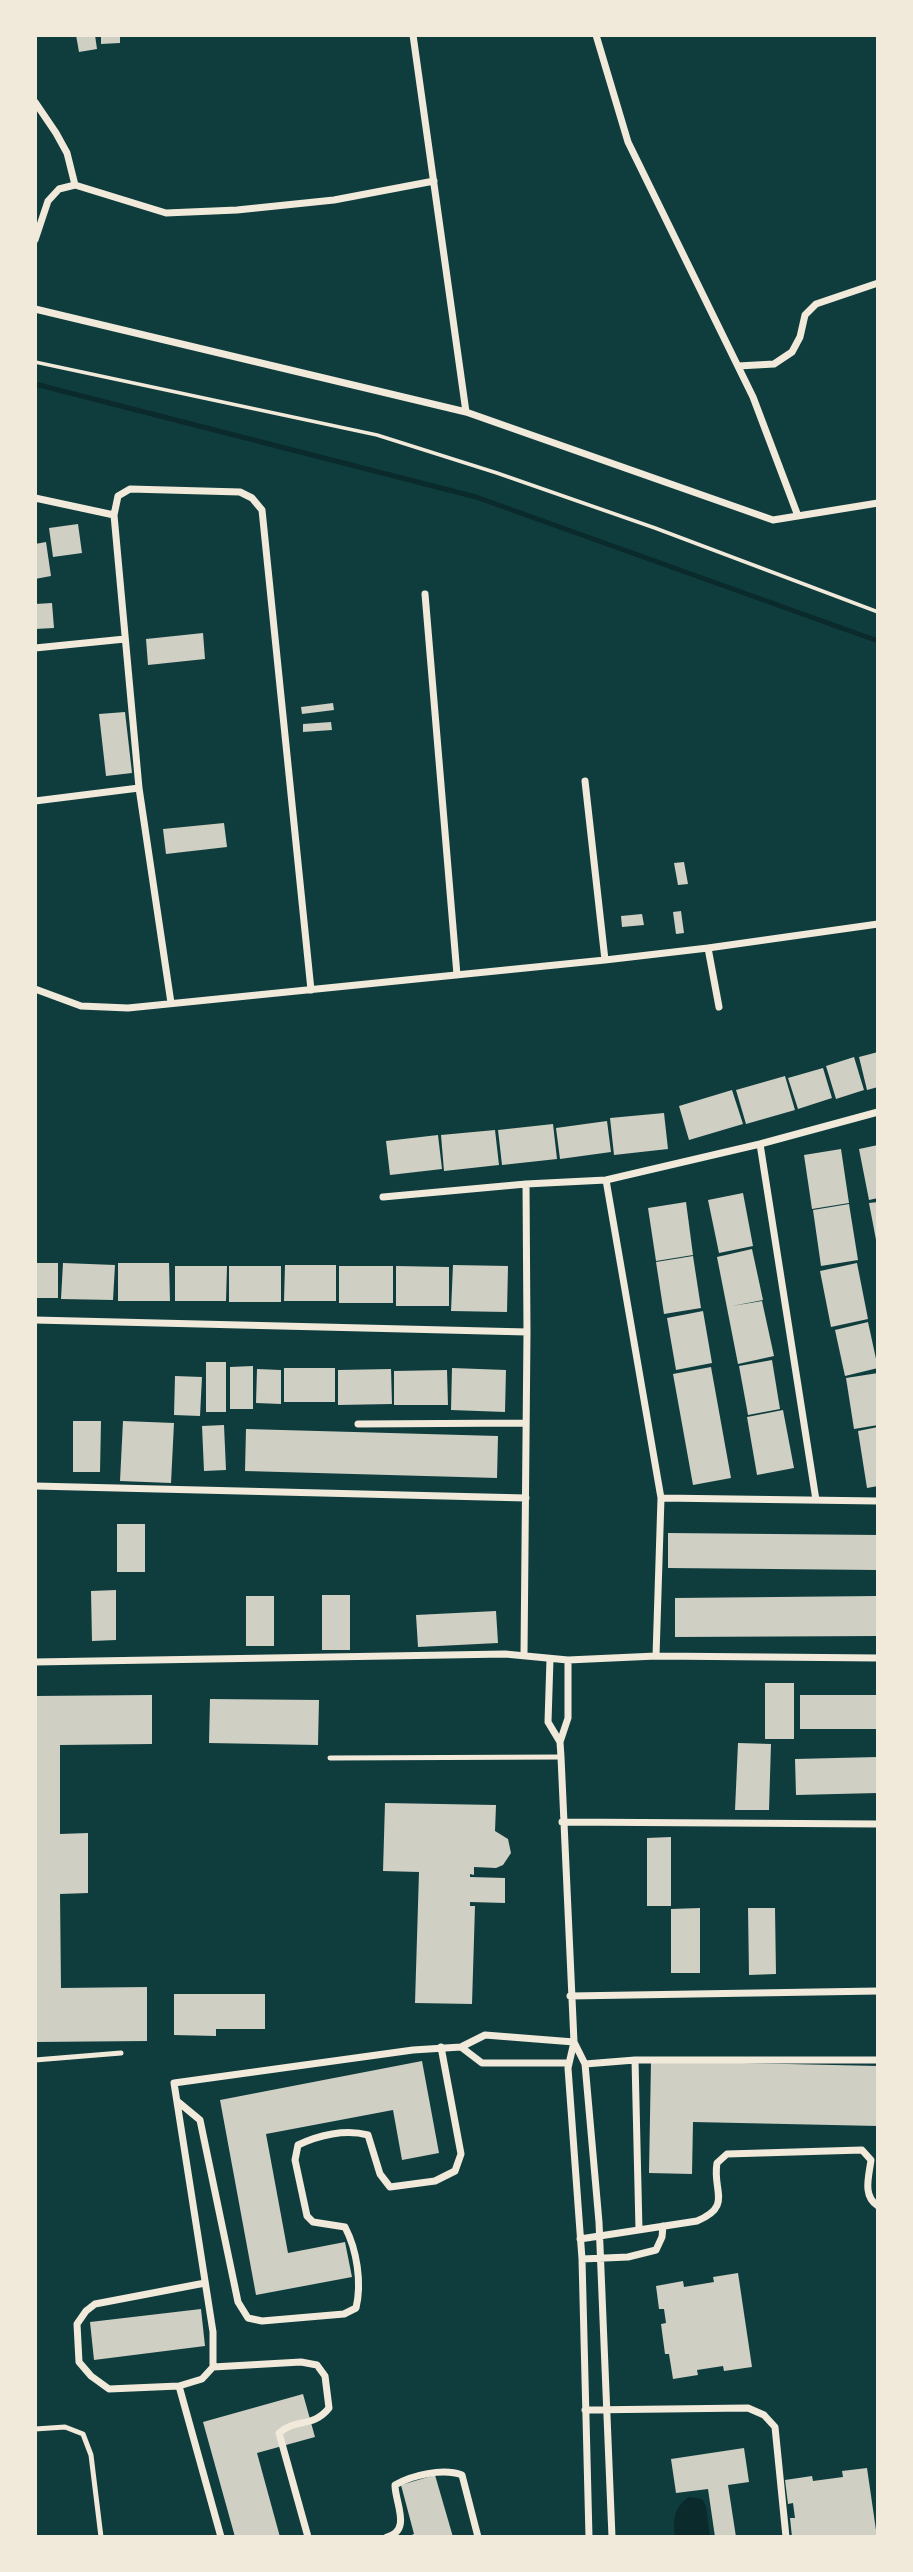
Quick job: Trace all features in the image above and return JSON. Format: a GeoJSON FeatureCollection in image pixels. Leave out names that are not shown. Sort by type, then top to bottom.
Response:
{"type":"FeatureCollection","features":[{"type":"Feature","properties":{"kind":"street"},"geometry":{"type":"LineString","coordinates":[[413,35],[466,412]]}},
{"type":"Feature","properties":{"kind":"street"},"geometry":{"type":"LineString","coordinates":[[596,35],[628,142],[753,397],[798,516]]}},
{"type":"Feature","properties":{"kind":"street"},"geometry":{"type":"LineString","coordinates":[[35,102],[67,153],[75,186]]}},
{"type":"Feature","properties":{"kind":"street"},"geometry":{"type":"LineString","coordinates":[[35,240],[48,201],[59,189],[75,186],[166,213],[237,210],[334,200],[434,181]]}},
{"type":"Feature","properties":{"kind":"street"},"geometry":{"type":"LineString","coordinates":[[738,366],[774,364],[792,352],[800,337],[805,315],[816,304],[878,283]]}},
{"type":"Feature","properties":{"kind":"street"},"geometry":{"type":"LineString","coordinates":[[35,309],[466,412],[773,520],[878,503]]}},
{"type":"Feature","properties":{"kind":"street"},"geometry":{"type":"LineString","coordinates":[[171,1003],[139,788],[114,515],[118,496],[130,489],[240,492],[252,498],[262,510],[311,990]]}},
{"type":"Feature","properties":{"kind":"street"},"geometry":{"type":"LineString","coordinates":[[35,498],[114,515]]}},
{"type":"Feature","properties":{"kind":"street"},"geometry":{"type":"LineString","coordinates":[[425,594],[457,975]]}},
{"type":"Feature","properties":{"kind":"street"},"geometry":{"type":"LineString","coordinates":[[35,649],[125,639]]}},
{"type":"Feature","properties":{"kind":"street"},"geometry":{"type":"LineString","coordinates":[[585,780],[605,960]]}},
{"type":"Feature","properties":{"kind":"street"},"geometry":{"type":"LineString","coordinates":[[35,801],[139,788]]}},
{"type":"Feature","properties":{"kind":"street"},"geometry":{"type":"LineString","coordinates":[[35,989],[81,1006],[128,1008],[605,960],[878,924]]}},
{"type":"Feature","properties":{"kind":"street"},"geometry":{"type":"LineString","coordinates":[[708,948],[719,1007]]}},
{"type":"Feature","properties":{"kind":"street"},"geometry":{"type":"LineString","coordinates":[[383,1197],[606,1180],[760,1144],[878,1112]]}},
{"type":"Feature","properties":{"kind":"street"},"geometry":{"type":"LineString","coordinates":[[760,1144],[816,1500]]}},
{"type":"Feature","properties":{"kind":"street"},"geometry":{"type":"LineString","coordinates":[[606,1180],[662,1498],[656,1656]]}},
{"type":"Feature","properties":{"kind":"street"},"geometry":{"type":"LineString","coordinates":[[524,1655],[526,1184]]}},
{"type":"Feature","properties":{"kind":"street"},"geometry":{"type":"LineString","coordinates":[[35,1320],[527,1332]]}},
{"type":"Feature","properties":{"kind":"street"},"geometry":{"type":"LineString","coordinates":[[358,1424],[526,1423]]}},
{"type":"Feature","properties":{"kind":"street"},"geometry":{"type":"LineString","coordinates":[[35,1486],[526,1498]]}},
{"type":"Feature","properties":{"kind":"street"},"geometry":{"type":"LineString","coordinates":[[662,1498],[878,1501]]}},
{"type":"Feature","properties":{"kind":"street"},"geometry":{"type":"LineString","coordinates":[[35,1662],[524,1655],[568,1660],[656,1656],[878,1658]]}},
{"type":"Feature","properties":{"kind":"street"},"geometry":{"type":"LineString","coordinates":[[550,1659],[548,1722],[560,1742]]}},
{"type":"Feature","properties":{"kind":"street"},"geometry":{"type":"LineString","coordinates":[[568,1660],[568,1718],[560,1742],[574,2042],[569,2063],[582,2259],[589,2537]]}},
{"type":"Feature","properties":{"kind":"street"},"geometry":{"type":"LineString","coordinates":[[562,1822],[878,1824]]}},
{"type":"Feature","properties":{"kind":"street"},"geometry":{"type":"LineString","coordinates":[[570,1996],[878,1991]]}},
{"type":"Feature","properties":{"kind":"street"},"geometry":{"type":"LineString","coordinates":[[205,2283],[95,2304],[86,2311],[77,2325],[79,2362],[91,2376],[109,2389],[179,2386],[202,2379],[213,2367],[213,2332],[174,2083],[441,2047],[461,2047],[485,2035],[574,2042]]}},
{"type":"Feature","properties":{"kind":"street"},"geometry":{"type":"LineString","coordinates":[[574,2042],[585,2064],[599,2236],[612,2537]]}},
{"type":"Feature","properties":{"kind":"street"},"geometry":{"type":"LineString","coordinates":[[177,2101],[200,2120],[238,2302],[247,2318],[262,2321],[345,2314],[356,2308],[359,2294],[353,2241],[345,2227],[313,2222],[307,2216],[295,2160],[299,2145],[314,2137],[356,2132],[368,2135],[380,2174],[390,2187],[435,2181],[455,2171],[461,2154],[441,2047]]}},
{"type":"Feature","properties":{"kind":"street"},"geometry":{"type":"LineString","coordinates":[[461,2047],[482,2063],[569,2063]]}},
{"type":"Feature","properties":{"kind":"street"},"geometry":{"type":"LineString","coordinates":[[585,2064],[635,2060],[878,2060]]}},
{"type":"Feature","properties":{"kind":"street"},"geometry":{"type":"LineString","coordinates":[[635,2060],[639,2230]]}},
{"type":"Feature","properties":{"kind":"street"},"geometry":{"type":"LineString","coordinates":[[580,2239],[697,2221],[715,2212],[719,2199],[717,2163],[727,2154],[862,2150],[871,2160],[867,2194],[878,2206]]}},
{"type":"Feature","properties":{"kind":"street"},"geometry":{"type":"LineString","coordinates":[[582,2259],[600,2260],[656,2250],[662,2237],[663,2226]]}},
{"type":"Feature","properties":{"kind":"street"},"geometry":{"type":"LineString","coordinates":[[213,2367],[301,2362],[317,2365],[325,2376],[329,2409],[320,2419],[286,2427],[279,2433],[308,2537]]}},
{"type":"Feature","properties":{"kind":"street"},"geometry":{"type":"LineString","coordinates":[[179,2386],[221,2537]]}},
{"type":"Feature","properties":{"kind":"street"},"geometry":{"type":"LineString","coordinates":[[585,2410],[748,2407],[764,2415],[775,2427],[786,2537]]}},
{"type":"Feature","properties":{"kind":"street"},"geometry":{"type":"LineString","coordinates":[[387,2537],[394,2535],[402,2524],[395,2485],[405,2480],[451,2471],[462,2475],[466,2484],[478,2537]]}},
{"type":"Feature","properties":{"kind":"lane"},"geometry":{"type":"LineString","coordinates":[[330,1758],[561,1756]]}},
{"type":"Feature","properties":{"kind":"lane"},"geometry":{"type":"LineString","coordinates":[[35,2060],[121,2053]]}},
{"type":"Feature","properties":{"kind":"lane"},"geometry":{"type":"LineString","coordinates":[[35,2430],[65,2427],[83,2434],[91,2455],[101,2537]]}},
{"type":"Feature","properties":{"kind":"path"},"geometry":{"type":"LineString","coordinates":[[35,362],[377,435],[496,472],[878,612]]}},
{"type":"Feature","properties":{"kind":"water"},"geometry":{"type":"Polygon","coordinates":[[[689,2497],[702,2499],[706,2506],[710,2537],[675,2537],[675,2515],[689,2497]]]}},
{"type":"Feature","properties":{"kind":"building"},"geometry":{"type":"Polygon","coordinates":[[[76,35],[95,35],[97,49],[79,52],[76,35]]]}},
{"type":"Feature","properties":{"kind":"building"},"geometry":{"type":"Polygon","coordinates":[[[101,35],[120,35],[120,43],[101,44],[101,35]]]}},
{"type":"Feature","properties":{"kind":"building"},"geometry":{"type":"Polygon","coordinates":[[[78,524],[82,553],[53,557],[49,528],[78,524]]]}},
{"type":"Feature","properties":{"kind":"building"},"geometry":{"type":"Polygon","coordinates":[[[46,542],[51,576],[35,579],[35,544],[46,542]]]}},
{"type":"Feature","properties":{"kind":"building"},"geometry":{"type":"Polygon","coordinates":[[[52,603],[54,628],[35,629],[35,604],[52,603]]]}},
{"type":"Feature","properties":{"kind":"building"},"geometry":{"type":"Polygon","coordinates":[[[203,633],[205,659],[148,665],[146,639],[203,633]]]}},
{"type":"Feature","properties":{"kind":"building"},"geometry":{"type":"Polygon","coordinates":[[[333,703],[334,710],[302,714],[301,707],[333,703]]]}},
{"type":"Feature","properties":{"kind":"building"},"geometry":{"type":"Polygon","coordinates":[[[125,712],[132,773],[106,776],[99,714],[125,712]]]}},
{"type":"Feature","properties":{"kind":"building"},"geometry":{"type":"Polygon","coordinates":[[[331,722],[332,730],[303,732],[303,724],[331,722]]]}},
{"type":"Feature","properties":{"kind":"building"},"geometry":{"type":"Polygon","coordinates":[[[224,823],[227,847],[166,854],[163,829],[224,823]]]}},
{"type":"Feature","properties":{"kind":"building"},"geometry":{"type":"Polygon","coordinates":[[[684,862],[688,884],[678,885],[674,863],[684,862]]]}},
{"type":"Feature","properties":{"kind":"building"},"geometry":{"type":"Polygon","coordinates":[[[681,911],[684,933],[676,934],[673,912],[681,911]]]}},
{"type":"Feature","properties":{"kind":"building"},"geometry":{"type":"Polygon","coordinates":[[[642,914],[644,925],[622,927],[621,916],[642,914]]]}},
{"type":"Feature","properties":{"kind":"building"},"geometry":{"type":"Polygon","coordinates":[[[878,1052],[878,1087],[867,1090],[859,1057],[878,1052]]]}},
{"type":"Feature","properties":{"kind":"building"},"geometry":{"type":"Polygon","coordinates":[[[854,1057],[864,1090],[836,1099],[826,1066],[854,1057]]]}},
{"type":"Feature","properties":{"kind":"building"},"geometry":{"type":"Polygon","coordinates":[[[823,1068],[832,1098],[798,1109],[788,1078],[823,1068]]]}},
{"type":"Feature","properties":{"kind":"building"},"geometry":{"type":"Polygon","coordinates":[[[785,1076],[795,1110],[746,1124],[736,1090],[785,1076]]]}},
{"type":"Feature","properties":{"kind":"building"},"geometry":{"type":"Polygon","coordinates":[[[732,1090],[743,1124],[689,1140],[679,1106],[732,1090]]]}},
{"type":"Feature","properties":{"kind":"building"},"geometry":{"type":"Polygon","coordinates":[[[664,1113],[668,1149],[614,1155],[610,1118],[664,1113]]]}},
{"type":"Feature","properties":{"kind":"building"},"geometry":{"type":"Polygon","coordinates":[[[607,1121],[611,1152],[560,1159],[556,1128],[607,1121]]]}},
{"type":"Feature","properties":{"kind":"building"},"geometry":{"type":"Polygon","coordinates":[[[553,1124],[557,1159],[502,1165],[498,1130],[553,1124]]]}},
{"type":"Feature","properties":{"kind":"building"},"geometry":{"type":"Polygon","coordinates":[[[495,1130],[499,1165],[444,1171],[441,1135],[495,1130]]]}},
{"type":"Feature","properties":{"kind":"building"},"geometry":{"type":"Polygon","coordinates":[[[438,1135],[442,1169],[390,1175],[386,1141],[438,1135]]]}},
{"type":"Feature","properties":{"kind":"building"},"geometry":{"type":"Polygon","coordinates":[[[878,1145],[878,1198],[869,1200],[859,1149],[878,1145]]]}},
{"type":"Feature","properties":{"kind":"building"},"geometry":{"type":"Polygon","coordinates":[[[841,1149],[849,1203],[812,1209],[804,1155],[841,1149]]]}},
{"type":"Feature","properties":{"kind":"building"},"geometry":{"type":"Polygon","coordinates":[[[743,1193],[753,1246],[719,1253],[708,1200],[743,1193]]]}},
{"type":"Feature","properties":{"kind":"building"},"geometry":{"type":"Polygon","coordinates":[[[686,1202],[693,1255],[656,1261],[648,1208],[686,1202]]]}},
{"type":"Feature","properties":{"kind":"building"},"geometry":{"type":"Polygon","coordinates":[[[878,1202],[878,1245],[877,1245],[869,1203],[878,1202]]]}},
{"type":"Feature","properties":{"kind":"building"},"geometry":{"type":"Polygon","coordinates":[[[849,1204],[858,1260],[821,1266],[813,1210],[849,1204]]]}},
{"type":"Feature","properties":{"kind":"building"},"geometry":{"type":"Polygon","coordinates":[[[752,1249],[763,1300],[732,1306],[762,1301],[774,1356],[738,1364],[717,1257],[752,1249]]]}},
{"type":"Feature","properties":{"kind":"building"},"geometry":{"type":"Polygon","coordinates":[[[693,1256],[701,1308],[664,1314],[656,1262],[693,1256]]]}},
{"type":"Feature","properties":{"kind":"building"},"geometry":{"type":"Polygon","coordinates":[[[35,1263],[58,1263],[58,1298],[35,1298],[35,1263]]]}},
{"type":"Feature","properties":{"kind":"building"},"geometry":{"type":"Polygon","coordinates":[[[63,1263],[115,1265],[113,1300],[61,1299],[63,1263]]]}},
{"type":"Feature","properties":{"kind":"building"},"geometry":{"type":"Polygon","coordinates":[[[118,1263],[169,1263],[170,1301],[118,1301],[118,1263]]]}},
{"type":"Feature","properties":{"kind":"building"},"geometry":{"type":"Polygon","coordinates":[[[857,1263],[868,1319],[831,1327],[820,1271],[857,1263]]]}},
{"type":"Feature","properties":{"kind":"building"},"geometry":{"type":"Polygon","coordinates":[[[285,1265],[336,1265],[336,1301],[284,1301],[285,1265]]]}},
{"type":"Feature","properties":{"kind":"building"},"geometry":{"type":"Polygon","coordinates":[[[453,1265],[508,1266],[507,1312],[451,1311],[453,1265]]]}},
{"type":"Feature","properties":{"kind":"building"},"geometry":{"type":"Polygon","coordinates":[[[175,1266],[227,1266],[226,1301],[175,1301],[175,1266]]]}},
{"type":"Feature","properties":{"kind":"building"},"geometry":{"type":"Polygon","coordinates":[[[229,1266],[281,1266],[281,1302],[229,1302],[229,1266]]]}},
{"type":"Feature","properties":{"kind":"building"},"geometry":{"type":"Polygon","coordinates":[[[339,1266],[393,1266],[393,1303],[339,1303],[339,1266]]]}},
{"type":"Feature","properties":{"kind":"building"},"geometry":{"type":"Polygon","coordinates":[[[396,1266],[449,1267],[449,1306],[396,1306],[396,1266]]]}},
{"type":"Feature","properties":{"kind":"building"},"geometry":{"type":"Polygon","coordinates":[[[703,1311],[712,1363],[676,1370],[667,1318],[703,1311]]]}},
{"type":"Feature","properties":{"kind":"building"},"geometry":{"type":"Polygon","coordinates":[[[868,1322],[878,1368],[845,1376],[835,1330],[868,1322]]]}},
{"type":"Feature","properties":{"kind":"building"},"geometry":{"type":"Polygon","coordinates":[[[772,1360],[780,1409],[748,1415],[739,1366],[772,1360]]]}},
{"type":"Feature","properties":{"kind":"building"},"geometry":{"type":"Polygon","coordinates":[[[206,1362],[226,1362],[226,1412],[206,1412],[206,1362]]]}},
{"type":"Feature","properties":{"kind":"building"},"geometry":{"type":"Polygon","coordinates":[[[253,1366],[253,1409],[230,1409],[230,1367],[253,1366]]]}},
{"type":"Feature","properties":{"kind":"building"},"geometry":{"type":"Polygon","coordinates":[[[711,1367],[731,1478],[693,1485],[673,1374],[711,1367]]]}},
{"type":"Feature","properties":{"kind":"building"},"geometry":{"type":"Polygon","coordinates":[[[284,1368],[335,1368],[335,1402],[284,1402],[284,1368]]]}},
{"type":"Feature","properties":{"kind":"building"},"geometry":{"type":"Polygon","coordinates":[[[452,1368],[506,1370],[505,1412],[451,1410],[452,1368]]]}},
{"type":"Feature","properties":{"kind":"building"},"geometry":{"type":"Polygon","coordinates":[[[257,1369],[281,1370],[281,1404],[256,1403],[257,1369]]]}},
{"type":"Feature","properties":{"kind":"building"},"geometry":{"type":"Polygon","coordinates":[[[391,1369],[392,1404],[338,1405],[338,1370],[391,1369]]]}},
{"type":"Feature","properties":{"kind":"building"},"geometry":{"type":"Polygon","coordinates":[[[447,1370],[448,1405],[394,1405],[394,1371],[447,1370]]]}},
{"type":"Feature","properties":{"kind":"building"},"geometry":{"type":"Polygon","coordinates":[[[878,1373],[878,1425],[854,1429],[846,1378],[878,1373]]]}},
{"type":"Feature","properties":{"kind":"building"},"geometry":{"type":"Polygon","coordinates":[[[175,1376],[202,1377],[200,1416],[174,1415],[175,1376]]]}},
{"type":"Feature","properties":{"kind":"building"},"geometry":{"type":"Polygon","coordinates":[[[783,1410],[794,1468],[757,1475],[747,1417],[783,1410]]]}},
{"type":"Feature","properties":{"kind":"building"},"geometry":{"type":"Polygon","coordinates":[[[73,1421],[101,1421],[100,1472],[73,1472],[73,1421]]]}},
{"type":"Feature","properties":{"kind":"building"},"geometry":{"type":"Polygon","coordinates":[[[123,1421],[174,1423],[171,1483],[120,1481],[123,1421]]]}},
{"type":"Feature","properties":{"kind":"building"},"geometry":{"type":"Polygon","coordinates":[[[224,1425],[226,1470],[204,1471],[202,1426],[224,1425]]]}},
{"type":"Feature","properties":{"kind":"building"},"geometry":{"type":"Polygon","coordinates":[[[878,1427],[878,1486],[867,1488],[858,1431],[878,1427]]]}},
{"type":"Feature","properties":{"kind":"building"},"geometry":{"type":"Polygon","coordinates":[[[246,1429],[498,1436],[497,1478],[245,1471],[246,1429]]]}},
{"type":"Feature","properties":{"kind":"building"},"geometry":{"type":"Polygon","coordinates":[[[117,1524],[145,1524],[145,1572],[117,1572],[117,1524]]]}},
{"type":"Feature","properties":{"kind":"building"},"geometry":{"type":"Polygon","coordinates":[[[668,1533],[878,1535],[878,1570],[668,1568],[668,1533]]]}},
{"type":"Feature","properties":{"kind":"building"},"geometry":{"type":"Polygon","coordinates":[[[116,1590],[116,1640],[92,1641],[91,1591],[116,1590]]]}},
{"type":"Feature","properties":{"kind":"building"},"geometry":{"type":"Polygon","coordinates":[[[322,1595],[350,1595],[350,1650],[322,1650],[322,1595]]]}},
{"type":"Feature","properties":{"kind":"building"},"geometry":{"type":"Polygon","coordinates":[[[246,1596],[274,1596],[274,1646],[246,1646],[246,1596]]]}},
{"type":"Feature","properties":{"kind":"building"},"geometry":{"type":"Polygon","coordinates":[[[878,1596],[878,1636],[675,1637],[675,1598],[878,1596]]]}},
{"type":"Feature","properties":{"kind":"building"},"geometry":{"type":"Polygon","coordinates":[[[496,1611],[498,1643],[418,1647],[416,1615],[496,1611]]]}},
{"type":"Feature","properties":{"kind":"building"},"geometry":{"type":"Polygon","coordinates":[[[765,1683],[794,1683],[794,1739],[765,1739],[765,1683]]]}},
{"type":"Feature","properties":{"kind":"building"},"geometry":{"type":"Polygon","coordinates":[[[152,1695],[152,1744],[60,1745],[60,1834],[88,1833],[88,1893],[60,1894],[61,1988],[147,1987],[147,2041],[35,2042],[35,1696],[152,1695]]]}},
{"type":"Feature","properties":{"kind":"building"},"geometry":{"type":"Polygon","coordinates":[[[800,1695],[878,1695],[878,1729],[800,1729],[800,1695]]]}},
{"type":"Feature","properties":{"kind":"building"},"geometry":{"type":"Polygon","coordinates":[[[210,1699],[319,1700],[318,1745],[209,1743],[210,1699]]]}},
{"type":"Feature","properties":{"kind":"building"},"geometry":{"type":"Polygon","coordinates":[[[738,1743],[771,1744],[769,1810],[735,1810],[738,1743]]]}},
{"type":"Feature","properties":{"kind":"building"},"geometry":{"type":"Polygon","coordinates":[[[878,1757],[878,1793],[796,1795],[795,1759],[878,1757]]]}},
{"type":"Feature","properties":{"kind":"building"},"geometry":{"type":"Polygon","coordinates":[[[385,1803],[496,1805],[495,1831],[508,1839],[511,1853],[503,1865],[496,1868],[474,1867],[474,1875],[470,1874],[470,1877],[505,1878],[505,1903],[470,1902],[470,1906],[475,1906],[472,2004],[415,2003],[419,1872],[383,1871],[385,1803]]]}},
{"type":"Feature","properties":{"kind":"building"},"geometry":{"type":"Polygon","coordinates":[[[671,1837],[671,1906],[647,1906],[647,1838],[671,1837]]]}},
{"type":"Feature","properties":{"kind":"building"},"geometry":{"type":"Polygon","coordinates":[[[700,1908],[700,1973],[671,1973],[671,1909],[700,1908]]]}},
{"type":"Feature","properties":{"kind":"building"},"geometry":{"type":"Polygon","coordinates":[[[748,1908],[775,1908],[776,1974],[749,1975],[748,1908]]]}},
{"type":"Feature","properties":{"kind":"building"},"geometry":{"type":"Polygon","coordinates":[[[174,1994],[265,1994],[265,2029],[216,2029],[216,2036],[174,2035],[174,1994]]]}},
{"type":"Feature","properties":{"kind":"building"},"geometry":{"type":"Polygon","coordinates":[[[422,2061],[439,2153],[402,2160],[393,2110],[266,2134],[288,2253],[345,2242],[352,2277],[256,2295],[220,2100],[422,2061]]]}},
{"type":"Feature","properties":{"kind":"building"},"geometry":{"type":"Polygon","coordinates":[[[651,2061],[878,2066],[878,2126],[693,2122],[692,2174],[649,2173],[651,2061]]]}},
{"type":"Feature","properties":{"kind":"building"},"geometry":{"type":"Polygon","coordinates":[[[738,2273],[752,2367],[724,2371],[723,2366],[697,2370],[698,2375],[673,2379],[669,2354],[665,2354],[661,2324],[666,2323],[664,2309],[659,2309],[656,2286],[683,2281],[684,2287],[714,2282],[713,2277],[738,2273]]]}},
{"type":"Feature","properties":{"kind":"building"},"geometry":{"type":"Polygon","coordinates":[[[201,2309],[205,2346],[94,2360],[90,2322],[201,2309]]]}},
{"type":"Feature","properties":{"kind":"building"},"geometry":{"type":"Polygon","coordinates":[[[303,2394],[315,2437],[257,2453],[280,2537],[235,2537],[203,2422],[303,2394]]]}},
{"type":"Feature","properties":{"kind":"building"},"geometry":{"type":"Polygon","coordinates":[[[744,2448],[749,2482],[728,2485],[736,2537],[715,2537],[708,2489],[676,2493],[671,2459],[744,2448]]]}},
{"type":"Feature","properties":{"kind":"building"},"geometry":{"type":"Polygon","coordinates":[[[867,2468],[877,2537],[792,2537],[790,2518],[795,2518],[793,2503],[788,2504],[785,2480],[812,2476],[813,2481],[843,2477],[842,2471],[867,2468]]]}},
{"type":"Feature","properties":{"kind":"building"},"geometry":{"type":"Polygon","coordinates":[[[435,2475],[453,2537],[407,2537],[414,2534],[401,2485],[435,2475]]]}},
{"type":"Feature","properties":{"kind":"waterway"},"geometry":{"type":"LineString","coordinates":[[35,384],[476,497],[878,641]]}}]}
